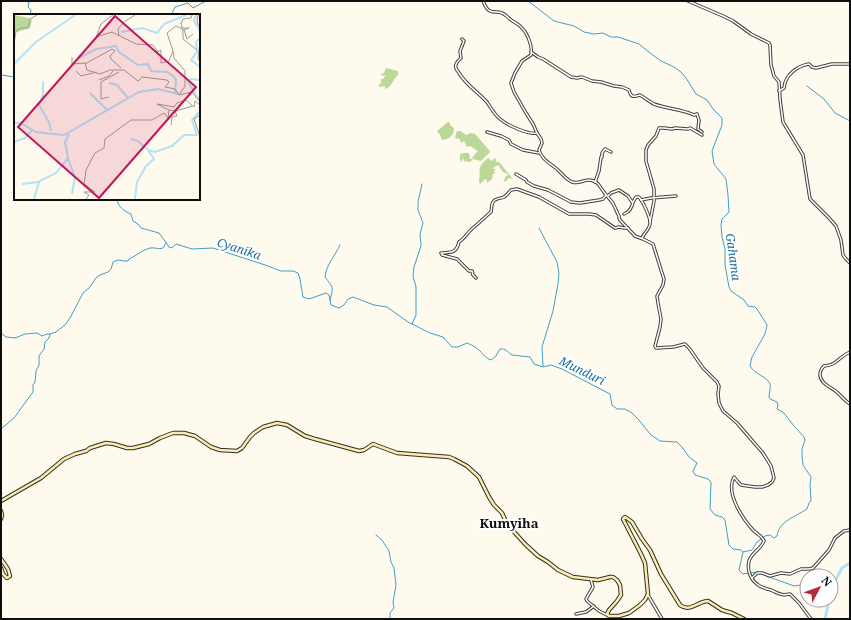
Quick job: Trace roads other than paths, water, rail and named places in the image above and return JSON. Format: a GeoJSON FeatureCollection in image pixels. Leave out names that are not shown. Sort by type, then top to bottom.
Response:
{"type":"FeatureCollection","features":[{"type":"Feature","properties":{"kind":"main road"},"geometry":{"type":"LineString","coordinates":[[1,501],[41,478],[68,457],[106,443],[133,448],[149,444],[166,435],[173,433],[184,433],[195,436],[220,450],[237,451],[242,448],[254,433],[263,427],[273,424],[281,424],[287,425],[310,437],[359,451],[364,450],[373,444],[397,453],[454,458],[470,468],[479,477],[489,497],[502,513],[507,524],[533,552],[568,576],[592,580],[602,580],[610,577],[619,582],[621,595],[608,612],[608,617],[629,613],[640,605],[648,594],[645,563],[623,519],[627,518],[632,522],[650,550],[680,605],[688,608],[703,601],[708,601],[722,610],[744,619]]}},
{"type":"Feature","properties":{"kind":"main road"},"geometry":{"type":"LineString","coordinates":[[1,511],[1,519]]}},
{"type":"Feature","properties":{"kind":"main road"},"geometry":{"type":"LineString","coordinates":[[1,559],[10,573],[9,577],[7,578],[1,568]]}},
{"type":"Feature","properties":{"kind":"street"},"geometry":{"type":"LineString","coordinates":[[483,1],[489,11],[501,12],[520,25],[527,36],[531,47],[531,55],[522,61],[511,83],[514,92],[542,140],[539,151],[540,154]]}},
{"type":"Feature","properties":{"kind":"street"},"geometry":{"type":"LineString","coordinates":[[688,1],[733,21],[751,34],[770,44],[771,65],[774,76],[779,82],[783,122],[802,155],[810,199],[836,226],[844,255],[850,263]]}},
{"type":"Feature","properties":{"kind":"street"},"geometry":{"type":"LineString","coordinates":[[462,39],[464,41],[460,51],[461,58],[456,65],[456,68],[463,79],[486,102],[501,120],[515,128],[533,134],[537,133]]}},
{"type":"Feature","properties":{"kind":"street"},"geometry":{"type":"LineString","coordinates":[[531,52],[572,77],[582,77],[592,81],[622,87],[629,90],[630,95],[635,97],[640,96],[647,99],[651,103],[678,109],[694,115],[696,114],[698,129],[702,134],[690,128],[659,128],[656,136],[648,145],[646,150],[646,161],[654,189],[654,198],[650,222],[647,231],[642,238]]}},
{"type":"Feature","properties":{"kind":"street"},"geometry":{"type":"LineString","coordinates":[[779,91],[784,88],[784,83],[792,72],[806,64],[810,64],[812,67],[816,68],[832,64],[850,64]]}},
{"type":"Feature","properties":{"kind":"street"},"geometry":{"type":"LineString","coordinates":[[487,132],[501,136],[508,140],[511,144],[523,150],[540,154],[547,162],[572,182],[580,182],[586,179],[598,184],[613,204],[619,218],[635,236],[653,244],[663,277],[663,285],[657,299],[661,319],[655,346],[656,348],[673,348],[685,344],[689,348],[703,368],[718,383],[719,403],[723,412],[737,423],[760,448],[772,467],[773,479],[768,485],[755,487],[741,485],[735,477],[733,480],[732,491],[736,505],[753,530],[762,537],[764,541],[761,547],[750,558],[748,565],[749,571],[757,585],[783,595],[790,594],[811,619]]}},
{"type":"Feature","properties":{"kind":"street"},"geometry":{"type":"LineString","coordinates":[[595,182],[599,171],[602,153],[605,149],[611,152]]}},
{"type":"Feature","properties":{"kind":"street"},"geometry":{"type":"LineString","coordinates":[[516,174],[534,186],[548,190],[571,202],[580,203],[601,200],[611,193],[619,190],[628,196],[631,202],[633,202]]}},
{"type":"Feature","properties":{"kind":"street"},"geometry":{"type":"LineString","coordinates":[[476,278],[473,276],[472,271],[469,271],[456,259],[442,255],[441,253],[455,251],[459,242],[463,240],[473,228],[491,212],[493,201],[508,194],[511,190],[517,189],[539,197],[569,214],[596,215],[615,228],[628,228]]}},
{"type":"Feature","properties":{"kind":"street"},"geometry":{"type":"LineString","coordinates":[[624,214],[630,211],[637,196],[641,200],[650,222]]}},
{"type":"Feature","properties":{"kind":"street"},"geometry":{"type":"LineString","coordinates":[[641,200],[676,196]]}},
{"type":"Feature","properties":{"kind":"street"},"geometry":{"type":"LineString","coordinates":[[850,352],[833,365],[824,366],[820,374],[822,381],[838,392],[850,404]]}},
{"type":"Feature","properties":{"kind":"street"},"geometry":{"type":"LineString","coordinates":[[752,578],[758,573],[764,573],[770,576],[781,573],[790,574],[801,569],[813,568],[829,550],[835,538],[842,532],[850,530]]}},
{"type":"Feature","properties":{"kind":"street"},"geometry":{"type":"LineString","coordinates":[[592,580],[593,587],[586,598],[599,611],[608,617]]}},
{"type":"Feature","properties":{"kind":"street"},"geometry":{"type":"LineString","coordinates":[[648,594],[662,619]]}},
{"type":"Feature","properties":{"kind":"street"},"geometry":{"type":"LineString","coordinates":[[576,614],[586,612],[594,606]]}},
{"type":"Feature","properties":{"kind":"waterway"},"geometry":{"type":"LineString","coordinates":[[29,1],[28,7],[31,10],[30,14]]}},
{"type":"Feature","properties":{"kind":"waterway"},"geometry":{"type":"LineString","coordinates":[[172,14],[175,7],[188,3],[193,8],[206,1]]}},
{"type":"Feature","properties":{"kind":"waterway","name":"Gahama"},"geometry":{"type":"LineString","coordinates":[[528,1],[554,21],[574,26],[584,32],[594,34],[603,33],[611,37],[618,37],[639,44],[661,61],[681,72],[696,94],[707,100],[722,118],[722,125],[712,151],[714,164],[726,179],[729,212],[722,219],[721,225],[729,287],[731,291],[744,300],[748,306],[755,307],[767,325],[765,334],[752,357],[750,366],[768,381],[770,385],[770,399],[777,402],[777,409],[783,412],[804,437],[805,440],[802,449],[803,465],[811,477],[811,501],[807,509],[784,523],[778,531],[777,536],[774,538],[770,535],[765,536],[757,542],[752,550],[743,552]]}},
{"type":"Feature","properties":{"kind":"waterway"},"geometry":{"type":"LineString","coordinates":[[1,75],[14,77]]}},
{"type":"Feature","properties":{"kind":"waterway"},"geometry":{"type":"LineString","coordinates":[[807,86],[824,99],[835,113],[850,121]]}},
{"type":"Feature","properties":{"kind":"waterway"},"geometry":{"type":"LineString","coordinates":[[412,324],[416,315],[416,287],[413,276],[414,267],[421,246],[420,234],[423,223],[418,210],[418,202],[422,184]]}},
{"type":"Feature","properties":{"kind":"waterway","name":"Munduri"},"geometry":{"type":"LineString","coordinates":[[117,200],[122,208],[131,214],[133,221],[141,228],[159,233],[170,248],[176,244],[192,249],[213,248],[281,271],[293,271],[298,273],[303,297],[309,299],[326,293],[329,295],[331,305],[339,308],[344,305],[348,299],[353,297],[374,305],[387,307],[408,322],[430,333],[443,337],[452,347],[458,347],[467,343],[475,347],[491,360],[496,356],[500,349],[506,350],[512,355],[530,357],[534,364],[543,367],[551,365],[562,369],[610,394],[612,405],[617,409],[625,409],[632,413],[651,435],[660,441],[677,442],[689,457],[697,463],[693,471],[695,475],[708,479],[711,482],[710,509],[715,515],[722,517],[725,520],[729,545],[733,549],[741,550],[743,552],[739,570],[743,574],[758,572],[794,586],[799,585]]}},
{"type":"Feature","properties":{"kind":"waterway"},"geometry":{"type":"LineString","coordinates":[[539,228],[557,262],[559,273],[553,311],[542,347],[543,366]]}},
{"type":"Feature","properties":{"kind":"waterway"},"geometry":{"type":"LineString","coordinates":[[1,333],[6,337],[15,338],[25,334],[37,333],[42,336],[56,332],[65,325],[70,318],[83,293],[89,288],[96,278],[111,269],[113,262],[118,260],[128,261],[147,249],[163,248],[166,243]]}},
{"type":"Feature","properties":{"kind":"waterway"},"geometry":{"type":"LineString","coordinates":[[330,300],[332,287],[325,277],[329,265],[340,245]]}},
{"type":"Feature","properties":{"kind":"waterway"},"geometry":{"type":"LineString","coordinates":[[1,429],[14,418],[33,392],[36,371],[39,365],[39,356],[44,349],[45,342],[49,338],[50,334]]}},
{"type":"Feature","properties":{"kind":"waterway"},"geometry":{"type":"LineString","coordinates":[[376,535],[382,540],[389,551],[394,568],[396,585],[393,602],[394,608],[390,613],[390,619]]}},
{"type":"Feature","properties":{"kind":"waterway"},"geometry":{"type":"LineString","coordinates":[[839,574],[842,568],[850,563]]}},
{"type":"Feature","properties":{"kind":"waterway"},"geometry":{"type":"LineString","coordinates":[[825,619],[827,608]]}},
{"type":"Feature","properties":{"kind":"district","name":"Kumyiha"},"geometry":{"type":"Point","coordinates":[509,523]}},
{"type":"Feature","properties":{"kind":"water label","name":"Cyanika"},"geometry":{"type":"Point","coordinates":[239,249]}}]}
